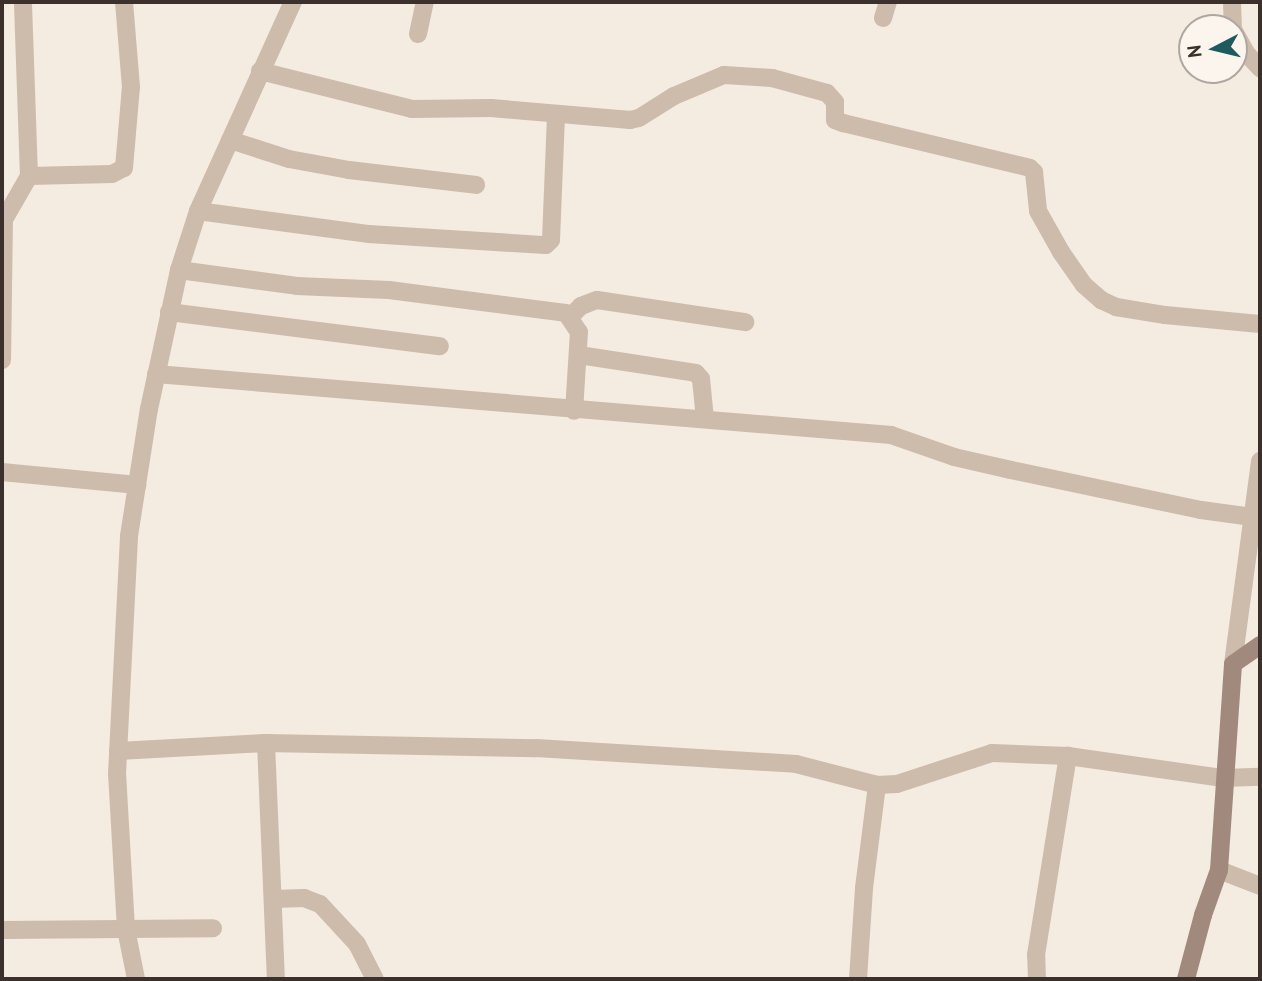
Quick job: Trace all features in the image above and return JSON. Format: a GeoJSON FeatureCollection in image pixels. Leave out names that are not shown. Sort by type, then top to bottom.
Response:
{"type":"FeatureCollection","features":[{"type":"Feature","properties":{"kind":"street"},"geometry":{"type":"LineString","coordinates":[[2,359],[3,223],[29,176],[23,2]]}},
{"type":"Feature","properties":{"kind":"street"},"geometry":{"type":"LineString","coordinates":[[29,176],[112,174],[124,168],[131,87],[124,2]]}},
{"type":"Feature","properties":{"kind":"street"},"geometry":{"type":"LineString","coordinates":[[136,979],[126,929],[118,751],[129,537],[137,485],[169,312],[198,211],[293,2]]}},
{"type":"Feature","properties":{"kind":"street"},"geometry":{"type":"LineString","coordinates":[[418,34],[425,2]]}},
{"type":"Feature","properties":{"kind":"street"},"geometry":{"type":"LineString","coordinates":[[1248,55],[1260,68]]}},
{"type":"Feature","properties":{"kind":"street"},"geometry":{"type":"LineString","coordinates":[[260,71],[412,109],[491,108],[607,119],[639,118],[674,96],[724,75],[772,78],[827,93],[835,102],[835,120],[843,123],[1030,168],[1034,172],[1038,211],[1061,252],[1084,285],[1101,300],[1116,307],[1165,315],[1260,324]]}},
{"type":"Feature","properties":{"kind":"street"},"geometry":{"type":"LineString","coordinates":[[198,211],[369,233],[546,245],[551,240],[556,115]]}},
{"type":"Feature","properties":{"kind":"street"},"geometry":{"type":"LineString","coordinates":[[230,140],[289,159],[349,170],[476,185]]}},
{"type":"Feature","properties":{"kind":"street"},"geometry":{"type":"LineString","coordinates":[[179,270],[297,286],[389,290],[548,310],[571,316],[579,332],[574,411]]}},
{"type":"Feature","properties":{"kind":"street"},"geometry":{"type":"LineString","coordinates":[[571,316],[581,306],[597,300],[745,322]]}},
{"type":"Feature","properties":{"kind":"street"},"geometry":{"type":"LineString","coordinates":[[169,312],[440,346]]}},
{"type":"Feature","properties":{"kind":"street"},"geometry":{"type":"LineString","coordinates":[[579,355],[695,373],[701,379],[705,419]]}},
{"type":"Feature","properties":{"kind":"street"},"geometry":{"type":"LineString","coordinates":[[156,374],[574,411],[891,435],[954,457],[1011,470],[1189,507],[1253,517]]}},
{"type":"Feature","properties":{"kind":"street"},"geometry":{"type":"LineString","coordinates":[[1186,979],[1203,915],[1247,779],[1233,664],[1260,461]]}},
{"type":"Feature","properties":{"kind":"street"},"geometry":{"type":"LineString","coordinates":[[2,472],[137,485]]}},
{"type":"Feature","properties":{"kind":"street"},"geometry":{"type":"LineString","coordinates":[[1233,664],[1260,645]]}},
{"type":"Feature","properties":{"kind":"street"},"geometry":{"type":"LineString","coordinates":[[118,751],[266,743],[536,748],[796,764],[877,785],[897,784],[992,753],[1068,756],[1247,779]]}},
{"type":"Feature","properties":{"kind":"street"},"geometry":{"type":"LineString","coordinates":[[266,743],[276,979]]}},
{"type":"Feature","properties":{"kind":"street"},"geometry":{"type":"LineString","coordinates":[[1037,979],[1037,955],[1068,756]]}},
{"type":"Feature","properties":{"kind":"street"},"geometry":{"type":"LineString","coordinates":[[858,979],[864,888],[877,785]]}},
{"type":"Feature","properties":{"kind":"street"},"geometry":{"type":"LineString","coordinates":[[1219,870],[1260,886]]}},
{"type":"Feature","properties":{"kind":"street"},"geometry":{"type":"LineString","coordinates":[[274,899],[304,898],[320,904],[357,944],[375,979]]}},
{"type":"Feature","properties":{"kind":"street"},"geometry":{"type":"LineString","coordinates":[[2,930],[213,928]]}}]}
